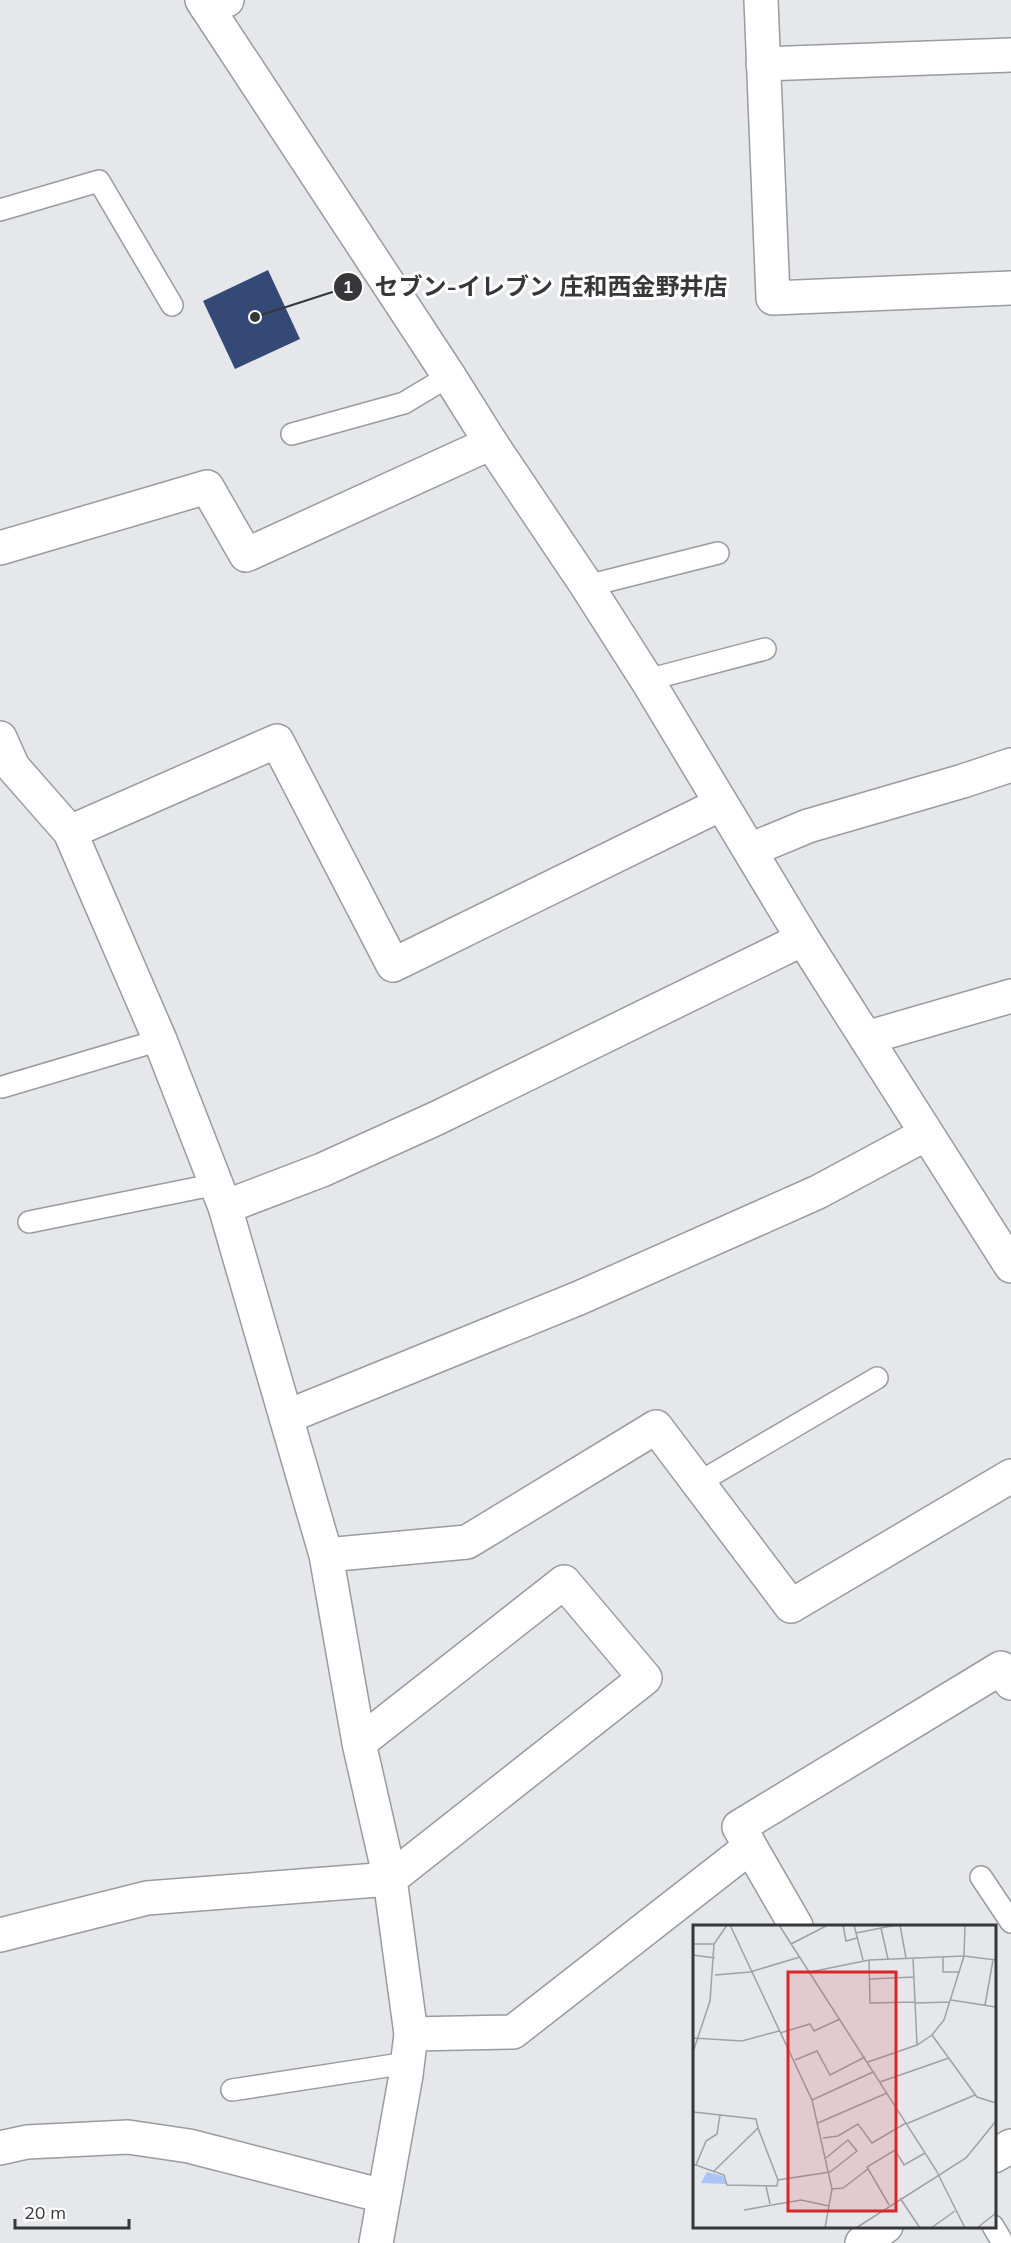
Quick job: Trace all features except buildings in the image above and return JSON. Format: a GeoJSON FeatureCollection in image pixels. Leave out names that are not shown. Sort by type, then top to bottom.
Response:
{"type":"FeatureCollection","features":[{"type":"Feature","properties":{"kind":"street"},"geometry":{"type":"LineString","coordinates":[[762,0],[773,298],[1011,288]]}},
{"type":"Feature","properties":{"kind":"street"},"geometry":{"type":"LineString","coordinates":[[212,2],[491,443],[647,680],[803,939],[1011,1266]]}},
{"type":"Feature","properties":{"kind":"street"},"geometry":{"type":"LineString","coordinates":[[763,64],[1011,56]]}},
{"type":"Feature","properties":{"kind":"street"},"geometry":{"type":"LineString","coordinates":[[0,548],[207,487],[246,555],[491,443]]}},
{"type":"Feature","properties":{"kind":"street"},"geometry":{"type":"LineString","coordinates":[[0,738],[13,767],[70,832],[160,1040],[221,1196],[326,1555],[359,1743],[390,1879],[409,2049],[376,2243]]}},
{"type":"Feature","properties":{"kind":"street"},"geometry":{"type":"LineString","coordinates":[[70,832],[277,741],[393,965],[721,804]]}},
{"type":"Feature","properties":{"kind":"street"},"geometry":{"type":"LineString","coordinates":[[750,850],[808,826],[1011,765]]}},
{"type":"Feature","properties":{"kind":"street"},"geometry":{"type":"LineString","coordinates":[[221,1196],[322,1170],[437,1118],[803,939]]}},
{"type":"Feature","properties":{"kind":"street"},"geometry":{"type":"LineString","coordinates":[[866,1038],[1011,996]]}},
{"type":"Feature","properties":{"kind":"street"},"geometry":{"type":"LineString","coordinates":[[286,1417],[590,1293],[818,1192],[926,1134]]}},
{"type":"Feature","properties":{"kind":"street"},"geometry":{"type":"LineString","coordinates":[[326,1555],[467,1542],[656,1427],[791,1606],[1011,1476]]}},
{"type":"Feature","properties":{"kind":"street"},"geometry":{"type":"LineString","coordinates":[[0,1935],[147,1898],[390,1879],[645,1678],[564,1582],[359,1743]]}},
{"type":"Feature","properties":{"kind":"street"},"geometry":{"type":"LineString","coordinates":[[795,1925],[739,1827],[1001,1668],[1011,1683]]}},
{"type":"Feature","properties":{"kind":"street"},"geometry":{"type":"LineString","coordinates":[[409,2049],[513,2032],[750,1847]]}},
{"type":"Feature","properties":{"kind":"street"},"geometry":{"type":"LineString","coordinates":[[0,2148],[27,2142],[128,2137],[189,2146],[383,2196]]}},
{"type":"Feature","properties":{"kind":"street"},"geometry":{"type":"LineString","coordinates":[[996,2155],[1011,2146]]}},
{"type":"Feature","properties":{"kind":"street"},"geometry":{"type":"LineString","coordinates":[[862,2243],[883,2228]]}},
{"type":"Feature","properties":{"kind":"lane"},"geometry":{"type":"LineString","coordinates":[[0,210],[99,181],[172,304]]}},
{"type":"Feature","properties":{"kind":"lane"},"geometry":{"type":"LineString","coordinates":[[292,434],[404,403],[449,376]]}},
{"type":"Feature","properties":{"kind":"lane"},"geometry":{"type":"LineString","coordinates":[[587,586],[718,553]]}},
{"type":"Feature","properties":{"kind":"lane"},"geometry":{"type":"LineString","coordinates":[[647,680],[765,649]]}},
{"type":"Feature","properties":{"kind":"lane"},"geometry":{"type":"LineString","coordinates":[[2,1087],[160,1040]]}},
{"type":"Feature","properties":{"kind":"lane"},"geometry":{"type":"LineString","coordinates":[[29,1222],[221,1196]]}},
{"type":"Feature","properties":{"kind":"lane"},"geometry":{"type":"LineString","coordinates":[[698,1483],[877,1378]]}},
{"type":"Feature","properties":{"kind":"lane"},"geometry":{"type":"LineString","coordinates":[[981,1877],[1011,1922]]}},
{"type":"Feature","properties":{"kind":"lane"},"geometry":{"type":"LineString","coordinates":[[232,2090],[409,2049]]}},
{"type":"Feature","properties":{"kind":"lane"},"geometry":{"type":"LineString","coordinates":[[994,2228],[1003,2243]]}},
{"type":"Feature","properties":{"kind":"place","name":"セブン-イレブン 庄和西金野井店"},"geometry":{"type":"Point","coordinates":[255,317]}}]}
